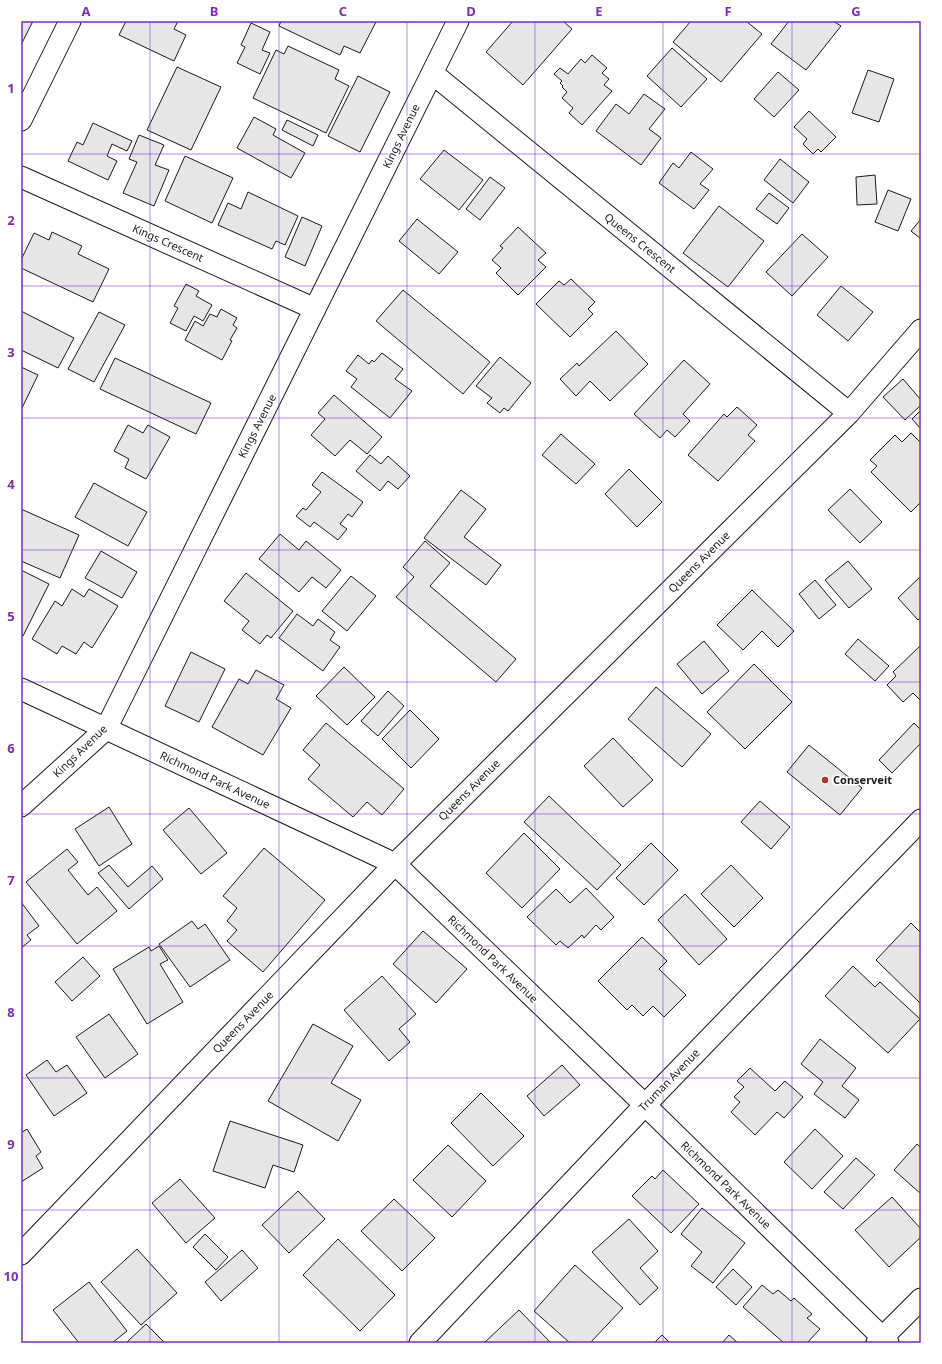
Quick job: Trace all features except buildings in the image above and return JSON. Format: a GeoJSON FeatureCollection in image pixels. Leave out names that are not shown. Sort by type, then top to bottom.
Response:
{"type":"FeatureCollection","features":[{"type":"Feature","properties":{"kind":"street"},"geometry":{"type":"LineString","coordinates":[[21,120],[70,21]]}},
{"type":"Feature","properties":{"kind":"street","name":"Kings Avenue"},"geometry":{"type":"LineString","coordinates":[[21,806],[106,729],[458,21]]}},
{"type":"Feature","properties":{"kind":"street","name":"Queens Crescent"},"geometry":{"type":"LineString","coordinates":[[432,74],[849,413]]}},
{"type":"Feature","properties":{"kind":"street","name":"Kings Crescent"},"geometry":{"type":"LineString","coordinates":[[21,177],[315,309]]}},
{"type":"Feature","properties":{"kind":"street","name":"Queens Avenue"},"geometry":{"type":"LineString","coordinates":[[21,1254],[395,864],[849,413],[921,330]]}},
{"type":"Feature","properties":{"kind":"street","name":"Richmond Park Avenue"},"geometry":{"type":"LineString","coordinates":[[21,689],[395,864],[645,1105],[882,1341]]}},
{"type":"Feature","properties":{"kind":"street","name":"Truman Avenue"},"geometry":{"type":"LineString","coordinates":[[420,1343],[645,1105],[921,820]]}},
{"type":"Feature","properties":{"kind":"street"},"geometry":{"type":"LineString","coordinates":[[882,1341],[921,1299]]}},
{"type":"Feature","properties":{"kind":"place","name":"Conserveit"},"geometry":{"type":"Point","coordinates":[825,780]}}]}
